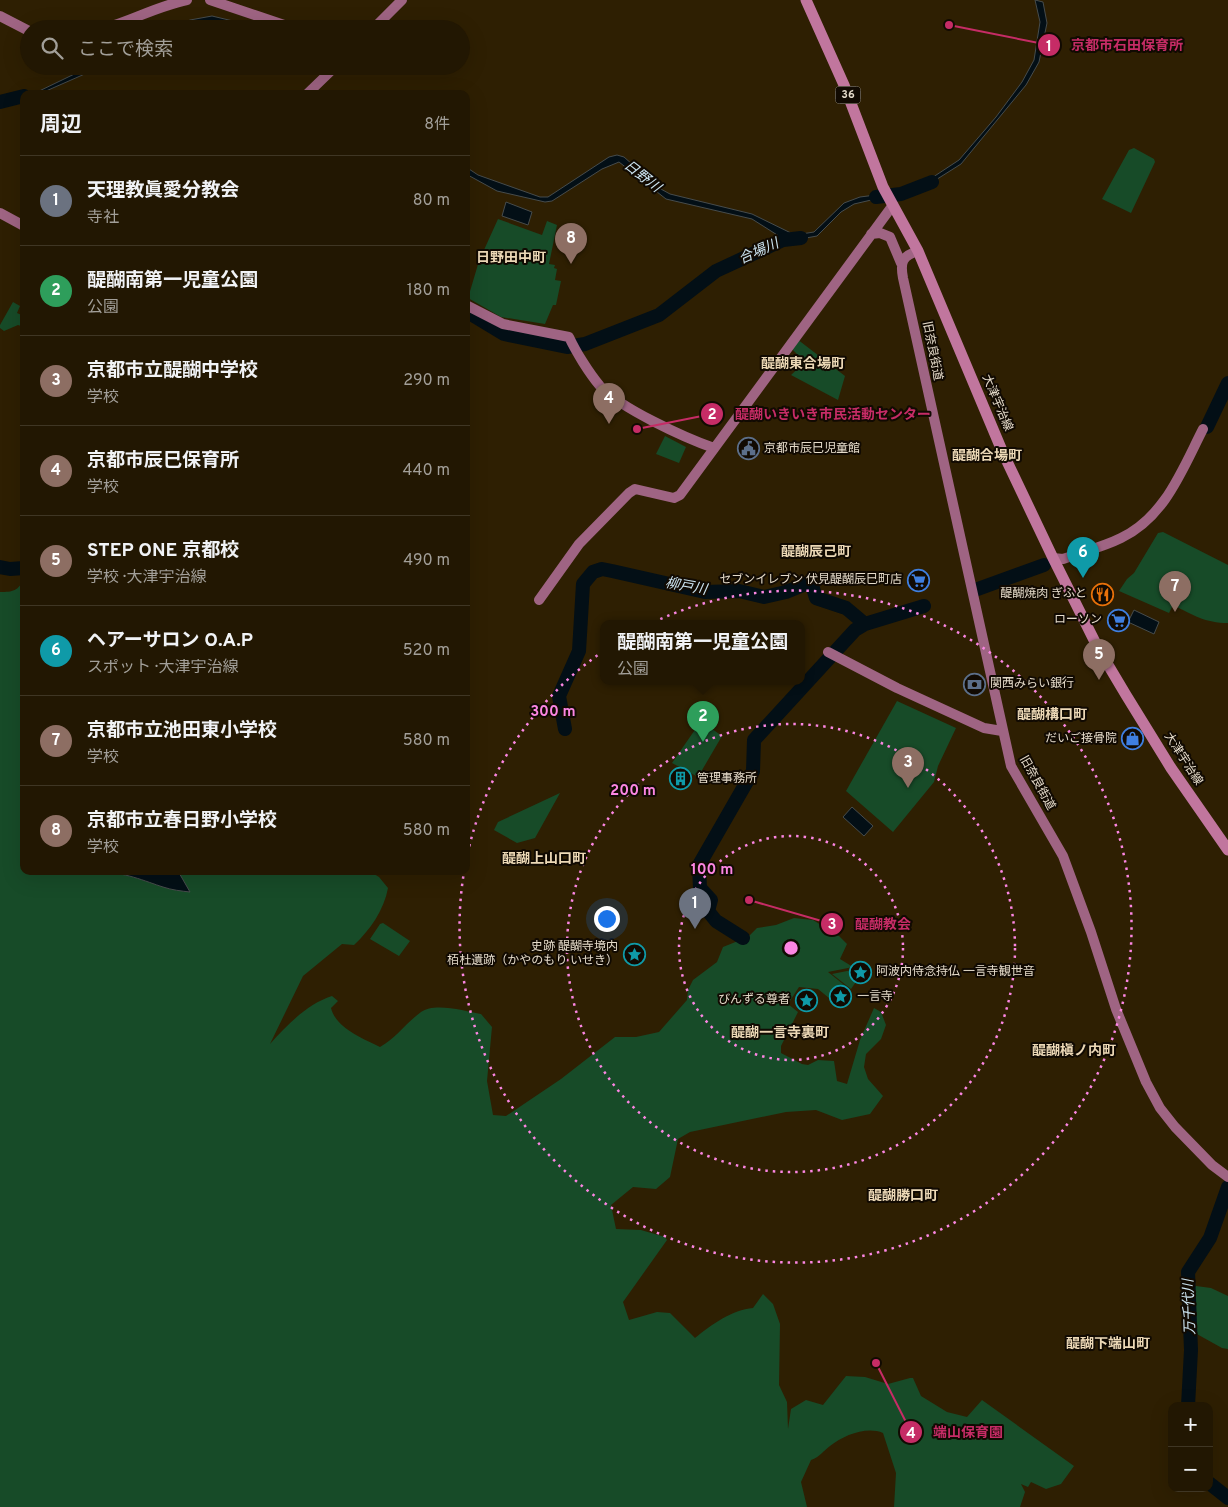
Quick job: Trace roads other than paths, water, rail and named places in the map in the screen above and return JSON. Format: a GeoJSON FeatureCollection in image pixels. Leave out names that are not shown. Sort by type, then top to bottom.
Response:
{"type":"FeatureCollection","features":[{"type":"Feature","properties":{"kind":"main road","name":"大津宇治線"},"geometry":{"type":"LineString","coordinates":[[806,0],[844,85],[889,199],[918,251],[1003,453],[1053,558],[1098,648],[1131,704],[1228,850]]}},
{"type":"Feature","properties":{"kind":"street"},"geometry":{"type":"LineString","coordinates":[[128,20],[159,6],[187,0]]}},
{"type":"Feature","properties":{"kind":"street"},"geometry":{"type":"LineString","coordinates":[[210,0],[269,20]]}},
{"type":"Feature","properties":{"kind":"street"},"geometry":{"type":"LineString","coordinates":[[382,20],[402,0]]}},
{"type":"Feature","properties":{"kind":"street"},"geometry":{"type":"LineString","coordinates":[[0,16],[20,26]]}},
{"type":"Feature","properties":{"kind":"street"},"geometry":{"type":"LineString","coordinates":[[311,90],[327,75]]}},
{"type":"Feature","properties":{"kind":"street"},"geometry":{"type":"LineString","coordinates":[[539,600],[579,544],[629,493],[635,489],[674,498],[680,495],[871,234],[889,199]]}},
{"type":"Feature","properties":{"kind":"street"},"geometry":{"type":"LineString","coordinates":[[0,212],[20,224]]}},
{"type":"Feature","properties":{"kind":"street","name":"旧奈良街道"},"geometry":{"type":"LineString","coordinates":[[871,234],[880,233],[890,237],[901,263],[927,394],[987,654],[1002,731],[1012,766],[1063,856],[1092,932],[1116,1008],[1146,1082],[1160,1108],[1175,1127],[1212,1165],[1228,1177]]}},
{"type":"Feature","properties":{"kind":"street"},"geometry":{"type":"LineString","coordinates":[[901,263],[906,255],[918,251]]}},
{"type":"Feature","properties":{"kind":"street"},"geometry":{"type":"LineString","coordinates":[[470,307],[503,324],[569,337],[600,386],[623,403],[689,440],[714,448]]}},
{"type":"Feature","properties":{"kind":"street"},"geometry":{"type":"LineString","coordinates":[[1053,558],[1063,559],[1121,538],[1149,520],[1167,497],[1203,429]]}},
{"type":"Feature","properties":{"kind":"street"},"geometry":{"type":"LineString","coordinates":[[833,654],[897,688],[984,728],[1002,731]]}},
{"type":"Feature","properties":{"kind":"water"},"geometry":{"type":"Polygon","coordinates":[[[1035,0],[1043,2],[1047,23],[1039,62],[1026,85],[961,164],[923,188],[854,204],[841,212],[817,236],[784,242],[782,238],[752,219],[666,199],[619,162],[602,169],[552,201],[545,202],[497,191],[470,176],[470,170],[478,175],[540,197],[548,197],[609,157],[617,155],[624,157],[659,188],[670,194],[752,214],[795,235],[814,232],[844,203],[860,197],[891,193],[921,185],[959,160],[996,117],[1022,82],[1034,60],[1040,22],[1035,0]]]}},
{"type":"Feature","properties":{"kind":"water"},"geometry":{"type":"Polygon","coordinates":[[[212,16],[229,20],[190,20],[212,16]]]}},
{"type":"Feature","properties":{"kind":"water"},"geometry":{"type":"Polygon","coordinates":[[[72,75],[82,75],[48,90],[41,90],[72,75]]]}},
{"type":"Feature","properties":{"kind":"water"},"geometry":{"type":"Polygon","coordinates":[[[506,202],[532,212],[528,225],[502,216],[506,202]]]}},
{"type":"Feature","properties":{"kind":"water"},"geometry":{"type":"Polygon","coordinates":[[[1134,610],[1159,622],[1154,634],[1128,622],[1134,610]]]}},
{"type":"Feature","properties":{"kind":"water"},"geometry":{"type":"Polygon","coordinates":[[[852,807],[873,826],[864,836],[843,817],[852,807]]]}},
{"type":"Feature","properties":{"kind":"water"},"geometry":{"type":"Polygon","coordinates":[[[125,875],[180,875],[190,892],[166,888],[125,875]]]}},
{"type":"Feature","properties":{"kind":"waterway","name":"日野川"},"geometry":{"type":"LineString","coordinates":[[0,102],[20,97]]}},
{"type":"Feature","properties":{"kind":"waterway","name":"合場川"},"geometry":{"type":"LineString","coordinates":[[876,197],[901,194],[932,182]]}},
{"type":"Feature","properties":{"kind":"waterway","name":"合場川"},"geometry":{"type":"LineString","coordinates":[[470,313],[504,334],[567,347],[585,344],[659,315],[716,271],[783,240],[801,238]]}},
{"type":"Feature","properties":{"kind":"waterway","name":"柳戸川"},"geometry":{"type":"LineString","coordinates":[[1207,427],[1228,383]]}},
{"type":"Feature","properties":{"kind":"waterway","name":"柳戸川"},"geometry":{"type":"LineString","coordinates":[[975,590],[1044,565]]}},
{"type":"Feature","properties":{"kind":"waterway","name":"合場川"},"geometry":{"type":"LineString","coordinates":[[0,567],[20,568]]}},
{"type":"Feature","properties":{"kind":"waterway","name":"柳戸川"},"geometry":{"type":"LineString","coordinates":[[565,729],[559,696],[579,651],[583,584],[593,572],[602,569],[705,592],[739,591],[764,597],[786,592],[808,583],[812,585],[816,598],[846,608],[865,624],[924,606]]}},
{"type":"Feature","properties":{"kind":"waterway"},"geometry":{"type":"LineString","coordinates":[[805,684],[855,630],[865,624]]}},
{"type":"Feature","properties":{"kind":"waterway"},"geometry":{"type":"LineString","coordinates":[[743,938],[716,921],[708,911],[711,900],[700,888],[699,865],[753,771],[754,740],[804,685]]}},
{"type":"Feature","properties":{"kind":"waterway","name":"万千代川"},"geometry":{"type":"LineString","coordinates":[[1188,1402],[1191,1350],[1188,1272],[1210,1238],[1228,1187]]}},
{"type":"Feature","properties":{"kind":"waterway","name":"万千代川"},"geometry":{"type":"LineString","coordinates":[[1213,1486],[1228,1498]]}},
{"type":"Feature","properties":{"kind":"place","name":"京都市石田保育所"},"geometry":{"type":"Point","coordinates":[949,25]}},
{"type":"Feature","properties":{"kind":"place","name":"京都市立春日野小学校"},"geometry":{"type":"Point","coordinates":[571,264]}},
{"type":"Feature","properties":{"kind":"place","name":"京都市辰巳保育所"},"geometry":{"type":"Point","coordinates":[609,424]}},
{"type":"Feature","properties":{"kind":"place","name":"醍醐いきいき市民活動センター"},"geometry":{"type":"Point","coordinates":[637,429]}},
{"type":"Feature","properties":{"kind":"place","name":"京都市辰巳児童館"},"geometry":{"type":"Point","coordinates":[748,449]}},
{"type":"Feature","properties":{"kind":"place","name":"ヘアーサロン O.A.P"},"geometry":{"type":"Point","coordinates":[1083,578]}},
{"type":"Feature","properties":{"kind":"place","name":"セブンイレブン 伏見醍醐辰巳町店"},"geometry":{"type":"Point","coordinates":[918,580]}},
{"type":"Feature","properties":{"kind":"place","name":"醍醐焼肉 ぎふと"},"geometry":{"type":"Point","coordinates":[1103,594]}},
{"type":"Feature","properties":{"kind":"place","name":"京都市立池田東小学校"},"geometry":{"type":"Point","coordinates":[1175,612]}},
{"type":"Feature","properties":{"kind":"place","name":"ローソン"},"geometry":{"type":"Point","coordinates":[1118,620]}},
{"type":"Feature","properties":{"kind":"place","name":"STEP ONE 京都校"},"geometry":{"type":"Point","coordinates":[1099,680]}},
{"type":"Feature","properties":{"kind":"place","name":"関西みらい銀行"},"geometry":{"type":"Point","coordinates":[974,684]}},
{"type":"Feature","properties":{"kind":"place","name":"だいご接骨院"},"geometry":{"type":"Point","coordinates":[1133,739]}},
{"type":"Feature","properties":{"kind":"place","name":"醍醐南第一児童公園"},"geometry":{"type":"Point","coordinates":[703,742]}},
{"type":"Feature","properties":{"kind":"place","name":"管理事務所"},"geometry":{"type":"Point","coordinates":[681,779]}},
{"type":"Feature","properties":{"kind":"place","name":"京都市立醍醐中学校"},"geometry":{"type":"Point","coordinates":[908,788]}},
{"type":"Feature","properties":{"kind":"place","name":"醍醐教会"},"geometry":{"type":"Point","coordinates":[749,900]}},
{"type":"Feature","properties":{"kind":"place","name":"天理教眞愛分教会"},"geometry":{"type":"Point","coordinates":[695,929]}},
{"type":"Feature","properties":{"kind":"place","name":"史跡 醍醐寺境内 栢杜遺跡（かやのもり いせき）"},"geometry":{"type":"Point","coordinates":[634,954]}},
{"type":"Feature","properties":{"kind":"place","name":"阿波内侍念持仏 一言寺観世音"},"geometry":{"type":"Point","coordinates":[860,972]}},
{"type":"Feature","properties":{"kind":"place","name":"一言寺"},"geometry":{"type":"Point","coordinates":[841,997]}},
{"type":"Feature","properties":{"kind":"place","name":"びんずる尊者"},"geometry":{"type":"Point","coordinates":[806,1000]}},
{"type":"Feature","properties":{"kind":"place","name":"端山保育園"},"geometry":{"type":"Point","coordinates":[876,1363]}},
{"type":"Feature","properties":{"kind":"district","name":"日野田中町"},"geometry":{"type":"Point","coordinates":[511,258]}},
{"type":"Feature","properties":{"kind":"district","name":"醍醐東合場町"},"geometry":{"type":"Point","coordinates":[803,364]}},
{"type":"Feature","properties":{"kind":"district","name":"醍醐合場町"},"geometry":{"type":"Point","coordinates":[987,456]}},
{"type":"Feature","properties":{"kind":"district","name":"醍醐辰己町"},"geometry":{"type":"Point","coordinates":[816,552]}},
{"type":"Feature","properties":{"kind":"district","name":"醍醐構口町"},"geometry":{"type":"Point","coordinates":[1052,715]}},
{"type":"Feature","properties":{"kind":"district","name":"醍醐上山口町"},"geometry":{"type":"Point","coordinates":[544,859]}},
{"type":"Feature","properties":{"kind":"district","name":"醍醐一言寺裏町"},"geometry":{"type":"Point","coordinates":[780,1033]}},
{"type":"Feature","properties":{"kind":"district","name":"醍醐槇ノ内町"},"geometry":{"type":"Point","coordinates":[1074,1051]}},
{"type":"Feature","properties":{"kind":"district","name":"醍醐勝口町"},"geometry":{"type":"Point","coordinates":[903,1196]}},
{"type":"Feature","properties":{"kind":"district","name":"醍醐下端山町"},"geometry":{"type":"Point","coordinates":[1108,1344]}}]}
